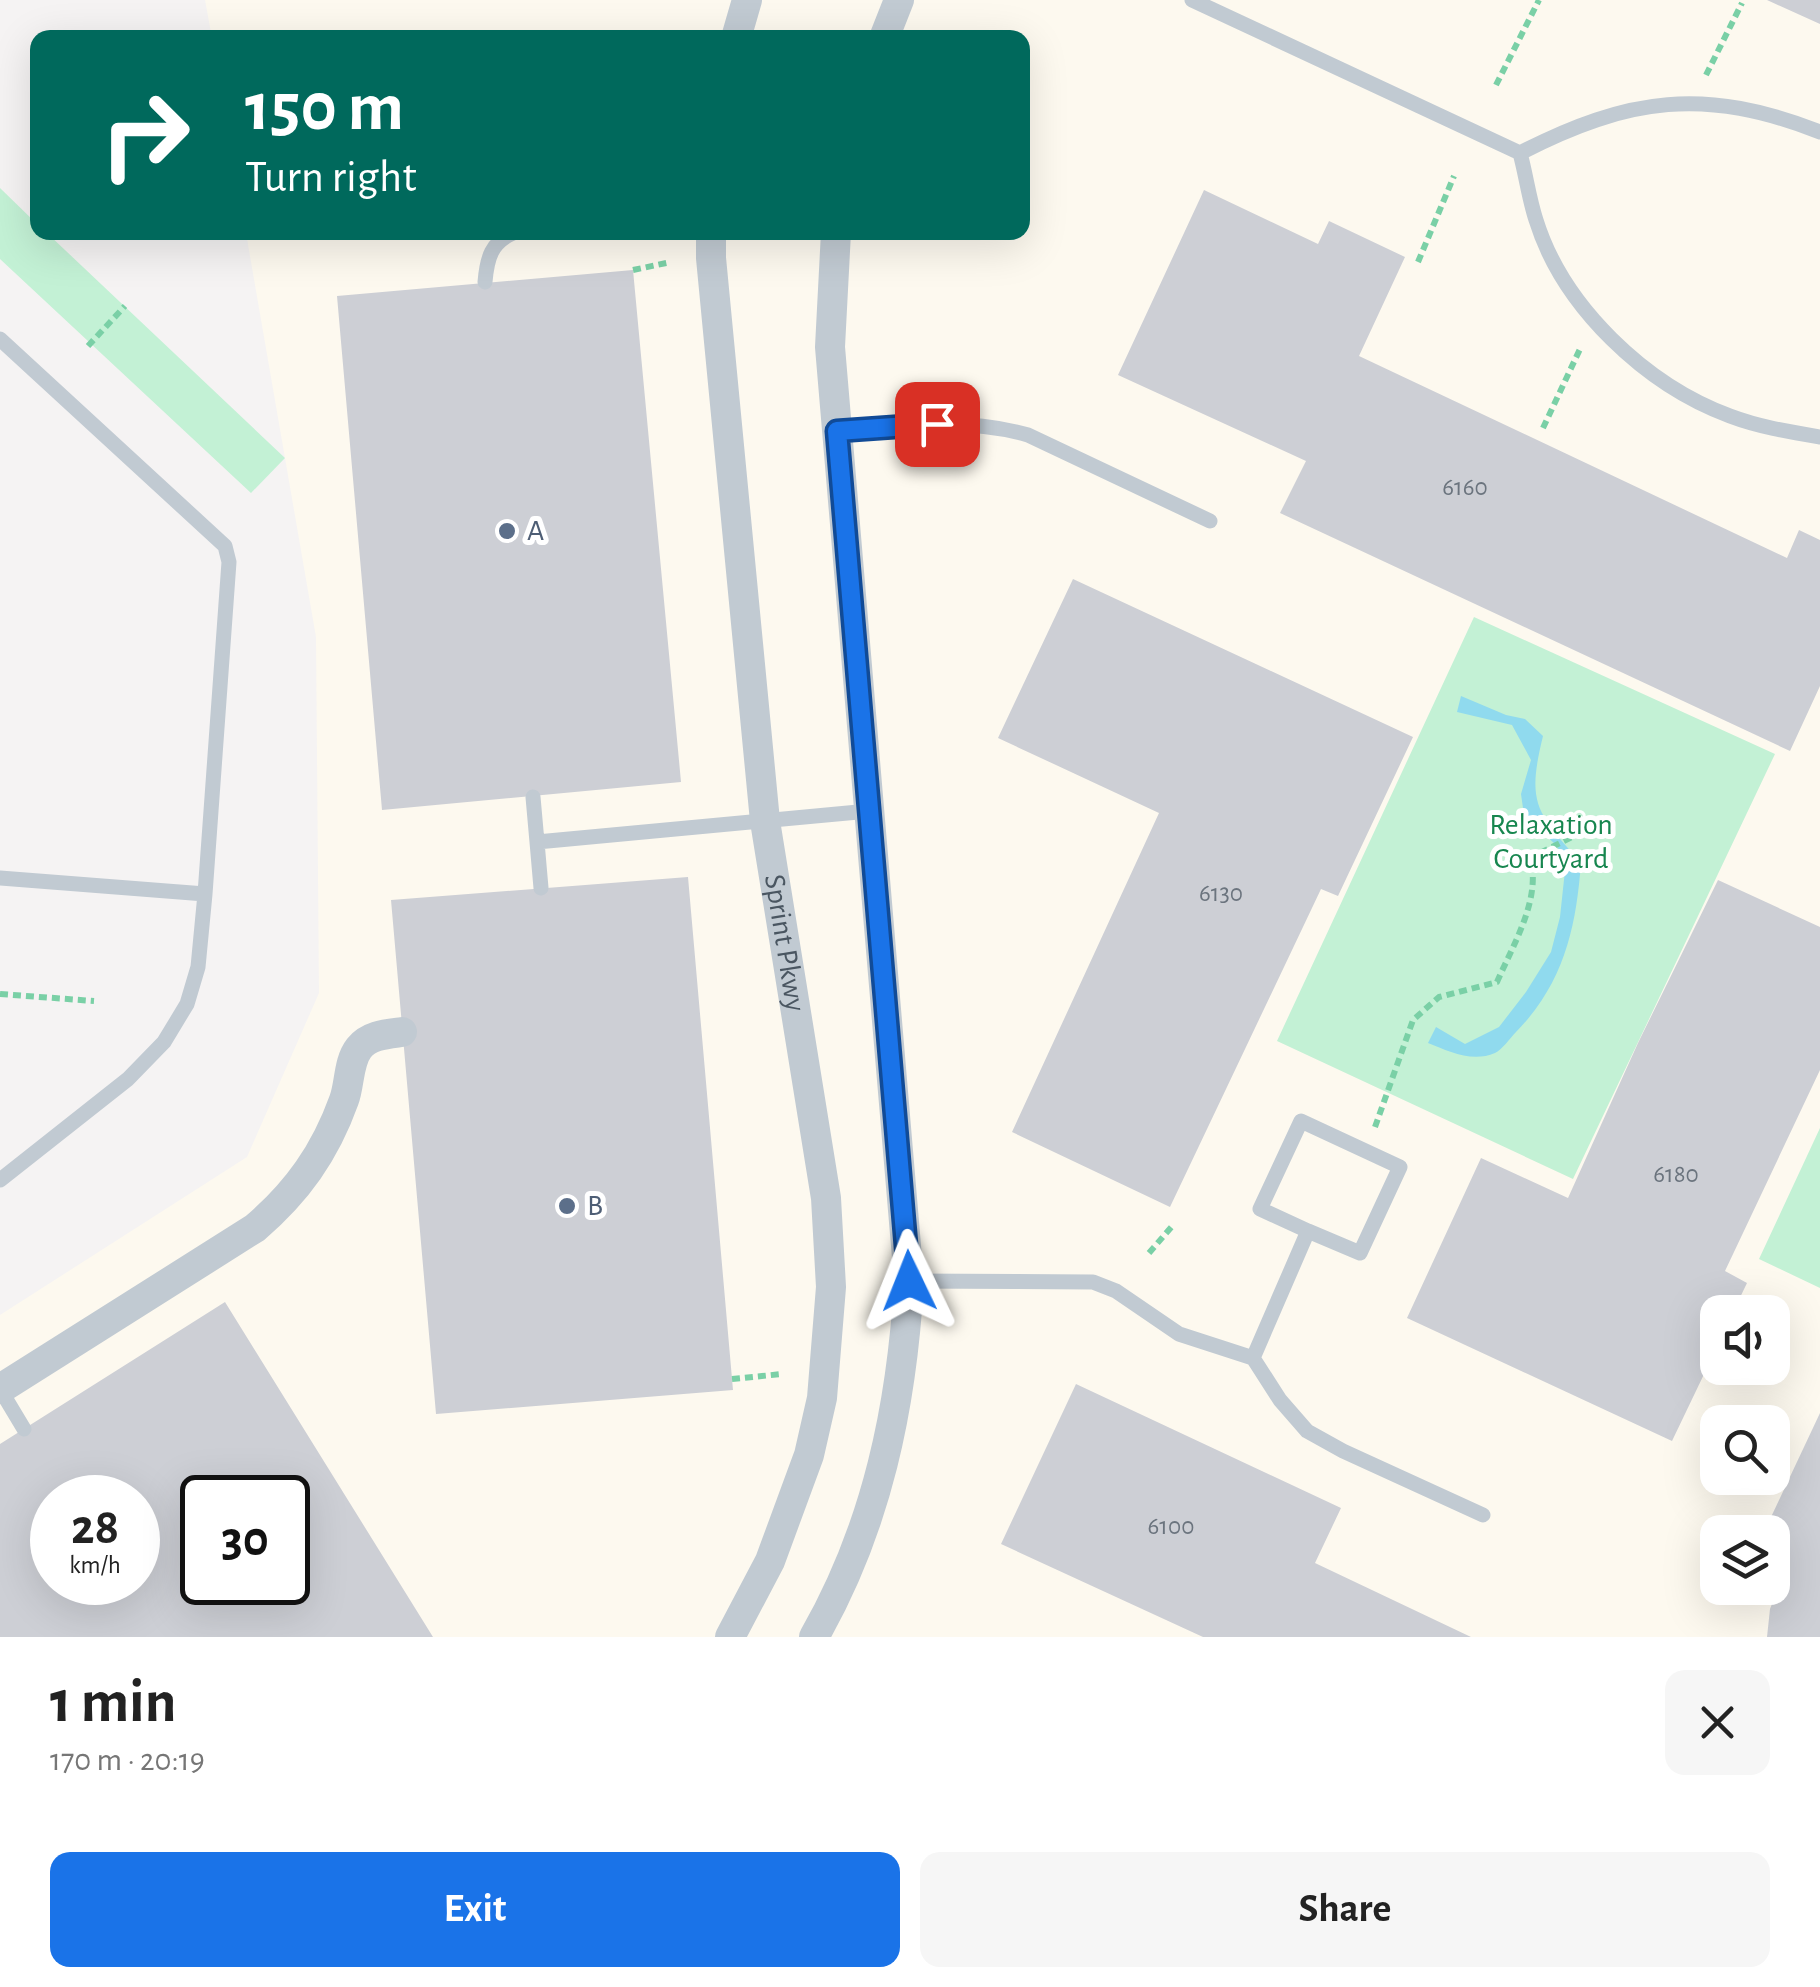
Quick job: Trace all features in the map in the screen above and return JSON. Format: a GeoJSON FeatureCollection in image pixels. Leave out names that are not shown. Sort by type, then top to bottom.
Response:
{"type":"FeatureCollection","features":[{"type":"Feature","properties":{"kind":"street"},"geometry":{"type":"LineString","coordinates":[[738,30],[747,0]]}},
{"type":"Feature","properties":{"kind":"street"},"geometry":{"type":"LineString","coordinates":[[887,30],[899,0]]}},
{"type":"Feature","properties":{"kind":"street","name":"Sprint Pkwy"},"geometry":{"type":"LineString","coordinates":[[712,240],[765,821],[826,1198],[832,1287],[822,1398],[809,1455],[770,1561],[730,1637]]}},
{"type":"Feature","properties":{"kind":"street"},"geometry":{"type":"LineString","coordinates":[[814,1637],[858,1545],[884,1464],[898,1398],[909,1281],[830,347],[836,240]]}},
{"type":"Feature","properties":{"kind":"street"},"geometry":{"type":"LineString","coordinates":[[0,1389],[269,1216],[307,1175],[329,1138],[358,1048],[368,1039],[402,1032]]}},
{"type":"Feature","properties":{"kind":"lane"},"geometry":{"type":"LineString","coordinates":[[1192,0],[1520,153]]}},
{"type":"Feature","properties":{"kind":"lane"},"geometry":{"type":"LineString","coordinates":[[1520,153],[1564,130],[1618,110],[1668,103],[1721,106],[1778,116],[1820,132]]}},
{"type":"Feature","properties":{"kind":"lane"},"geometry":{"type":"LineString","coordinates":[[1520,153],[1536,222],[1558,269],[1591,316],[1635,359],[1682,393],[1730,416],[1820,438]]}},
{"type":"Feature","properties":{"kind":"lane"},"geometry":{"type":"LineString","coordinates":[[485,282],[487,259],[499,240]]}},
{"type":"Feature","properties":{"kind":"lane"},"geometry":{"type":"LineString","coordinates":[[0,339],[225,546],[229,562],[205,894],[198,967],[187,1004],[164,1042],[128,1079],[0,1180]]}},
{"type":"Feature","properties":{"kind":"lane"},"geometry":{"type":"LineString","coordinates":[[837,431],[967,423],[1000,427],[1028,435],[1210,521]]}},
{"type":"Feature","properties":{"kind":"lane"},"geometry":{"type":"LineString","coordinates":[[533,797],[541,888]]}},
{"type":"Feature","properties":{"kind":"lane"},"geometry":{"type":"LineString","coordinates":[[536,842],[869,811]]}},
{"type":"Feature","properties":{"kind":"lane"},"geometry":{"type":"LineString","coordinates":[[0,878],[205,894]]}},
{"type":"Feature","properties":{"kind":"lane"},"geometry":{"type":"LineString","coordinates":[[1300,1121],[1400,1168],[1360,1253],[1308,1231],[1260,1208],[1300,1121]]}},
{"type":"Feature","properties":{"kind":"lane"},"geometry":{"type":"LineString","coordinates":[[1253,1358],[1308,1231]]}},
{"type":"Feature","properties":{"kind":"lane"},"geometry":{"type":"LineString","coordinates":[[909,1281],[1093,1282],[1116,1290],[1179,1334],[1253,1358],[1280,1400],[1307,1431],[1483,1515]]}},
{"type":"Feature","properties":{"kind":"lane"},"geometry":{"type":"LineString","coordinates":[[0,1389],[24,1428]]}},
{"type":"Feature","properties":{"kind":"path"},"geometry":{"type":"LineString","coordinates":[[1496,85],[1540,0]]}},
{"type":"Feature","properties":{"kind":"path"},"geometry":{"type":"LineString","coordinates":[[1706,76],[1742,3]]}},
{"type":"Feature","properties":{"kind":"path"},"geometry":{"type":"LineString","coordinates":[[1418,262],[1454,176]]}},
{"type":"Feature","properties":{"kind":"path"},"geometry":{"type":"LineString","coordinates":[[632,270],[671,262]]}},
{"type":"Feature","properties":{"kind":"path"},"geometry":{"type":"LineString","coordinates":[[88,346],[125,306]]}},
{"type":"Feature","properties":{"kind":"path"},"geometry":{"type":"LineString","coordinates":[[1543,428],[1580,348]]}},
{"type":"Feature","properties":{"kind":"path"},"geometry":{"type":"LineString","coordinates":[[1364,1150],[1385,1105],[1413,1020],[1439,996],[1497,982],[1524,920],[1536,876],[1530,858],[1590,828]]}},
{"type":"Feature","properties":{"kind":"path"},"geometry":{"type":"LineString","coordinates":[[0,994],[94,1001]]}},
{"type":"Feature","properties":{"kind":"path"},"geometry":{"type":"LineString","coordinates":[[1149,1253],[1174,1224]]}},
{"type":"Feature","properties":{"kind":"path"},"geometry":{"type":"LineString","coordinates":[[732,1379],[782,1374]]}},
{"type":"Feature","properties":{"kind":"shaded area"},"geometry":{"type":"Polygon","coordinates":[[[205,0],[1820,0],[1820,1637],[0,1637],[0,1315],[247,1157],[319,993],[316,637],[247,240],[1030,240],[1030,30],[211,30],[205,0]]]}},
{"type":"Feature","properties":{"kind":"green space"},"geometry":{"type":"Polygon","coordinates":[[[0,188],[30,217],[30,240],[54,240],[285,458],[251,493],[0,259],[0,188]]]}},
{"type":"Feature","properties":{"kind":"green space","name":"Relaxation Courtyard"},"geometry":{"type":"Polygon","coordinates":[[[1474,617],[1775,754],[1573,1179],[1277,1041],[1474,617]]]}},
{"type":"Feature","properties":{"kind":"green space"},"geometry":{"type":"Polygon","coordinates":[[[1820,1128],[1820,1288],[1759,1259],[1820,1128]]]}},
{"type":"Feature","properties":{"kind":"water"},"geometry":{"type":"Polygon","coordinates":[[[1461,696],[1525,719],[1543,736],[1536,778],[1539,806],[1581,863],[1571,932],[1546,994],[1503,1047],[1478,1057],[1428,1043],[1436,1027],[1465,1044],[1499,1027],[1526,992],[1551,952],[1560,917],[1566,861],[1556,845],[1524,815],[1521,794],[1531,760],[1512,725],[1457,712],[1461,696]]]}},
{"type":"Feature","properties":{"kind":"building"},"geometry":{"type":"Polygon","coordinates":[[[1767,0],[1820,0],[1820,24],[1767,0]]]}},
{"type":"Feature","properties":{"kind":"building"},"geometry":{"type":"Polygon","coordinates":[[[1204,190],[1318,244],[1329,221],[1405,257],[1359,356],[1787,558],[1799,530],[1820,540],[1820,686],[1790,751],[1280,513],[1306,461],[1118,375],[1204,190]]]}},
{"type":"Feature","properties":{"kind":"building","name":"A"},"geometry":{"type":"Polygon","coordinates":[[[633,270],[681,782],[382,810],[337,296],[633,270]]]}},
{"type":"Feature","properties":{"kind":"building"},"geometry":{"type":"Polygon","coordinates":[[[1073,579],[1413,737],[1338,896],[1321,889],[1170,1207],[1012,1132],[1159,813],[998,738],[1073,579]]]}},
{"type":"Feature","properties":{"kind":"building","name":"B"},"geometry":{"type":"Polygon","coordinates":[[[688,877],[733,1390],[436,1414],[391,900],[688,877]]]}},
{"type":"Feature","properties":{"kind":"building"},"geometry":{"type":"Polygon","coordinates":[[[1718,880],[1820,927],[1820,1070],[1725,1271],[1747,1283],[1741,1295],[1700,1295],[1700,1383],[1672,1441],[1407,1318],[1481,1158],[1568,1198],[1718,880]]]}},
{"type":"Feature","properties":{"kind":"building"},"geometry":{"type":"Polygon","coordinates":[[[225,1302],[433,1637],[0,1637],[0,1444],[225,1302]]]}},
{"type":"Feature","properties":{"kind":"building"},"geometry":{"type":"Polygon","coordinates":[[[1076,1384],[1341,1508],[1315,1563],[1471,1637],[1203,1637],[1001,1544],[1076,1384]]]}},
{"type":"Feature","properties":{"kind":"building"},"geometry":{"type":"Polygon","coordinates":[[[1820,1413],[1820,1637],[1767,1637],[1772,1605],[1790,1605],[1790,1515],[1772,1515],[1781,1495],[1790,1495],[1790,1477],[1820,1413]]]}},
{"type":"Feature","properties":{"kind":"place","name":"A"},"geometry":{"type":"Point","coordinates":[507,531]}},
{"type":"Feature","properties":{"kind":"place","name":"B"},"geometry":{"type":"Point","coordinates":[567,1206]}},
{"type":"Feature","properties":{"kind":"route"},"geometry":{"type":"LineString","coordinates":[[909,1281],[837,431],[937,424]]}}]}
